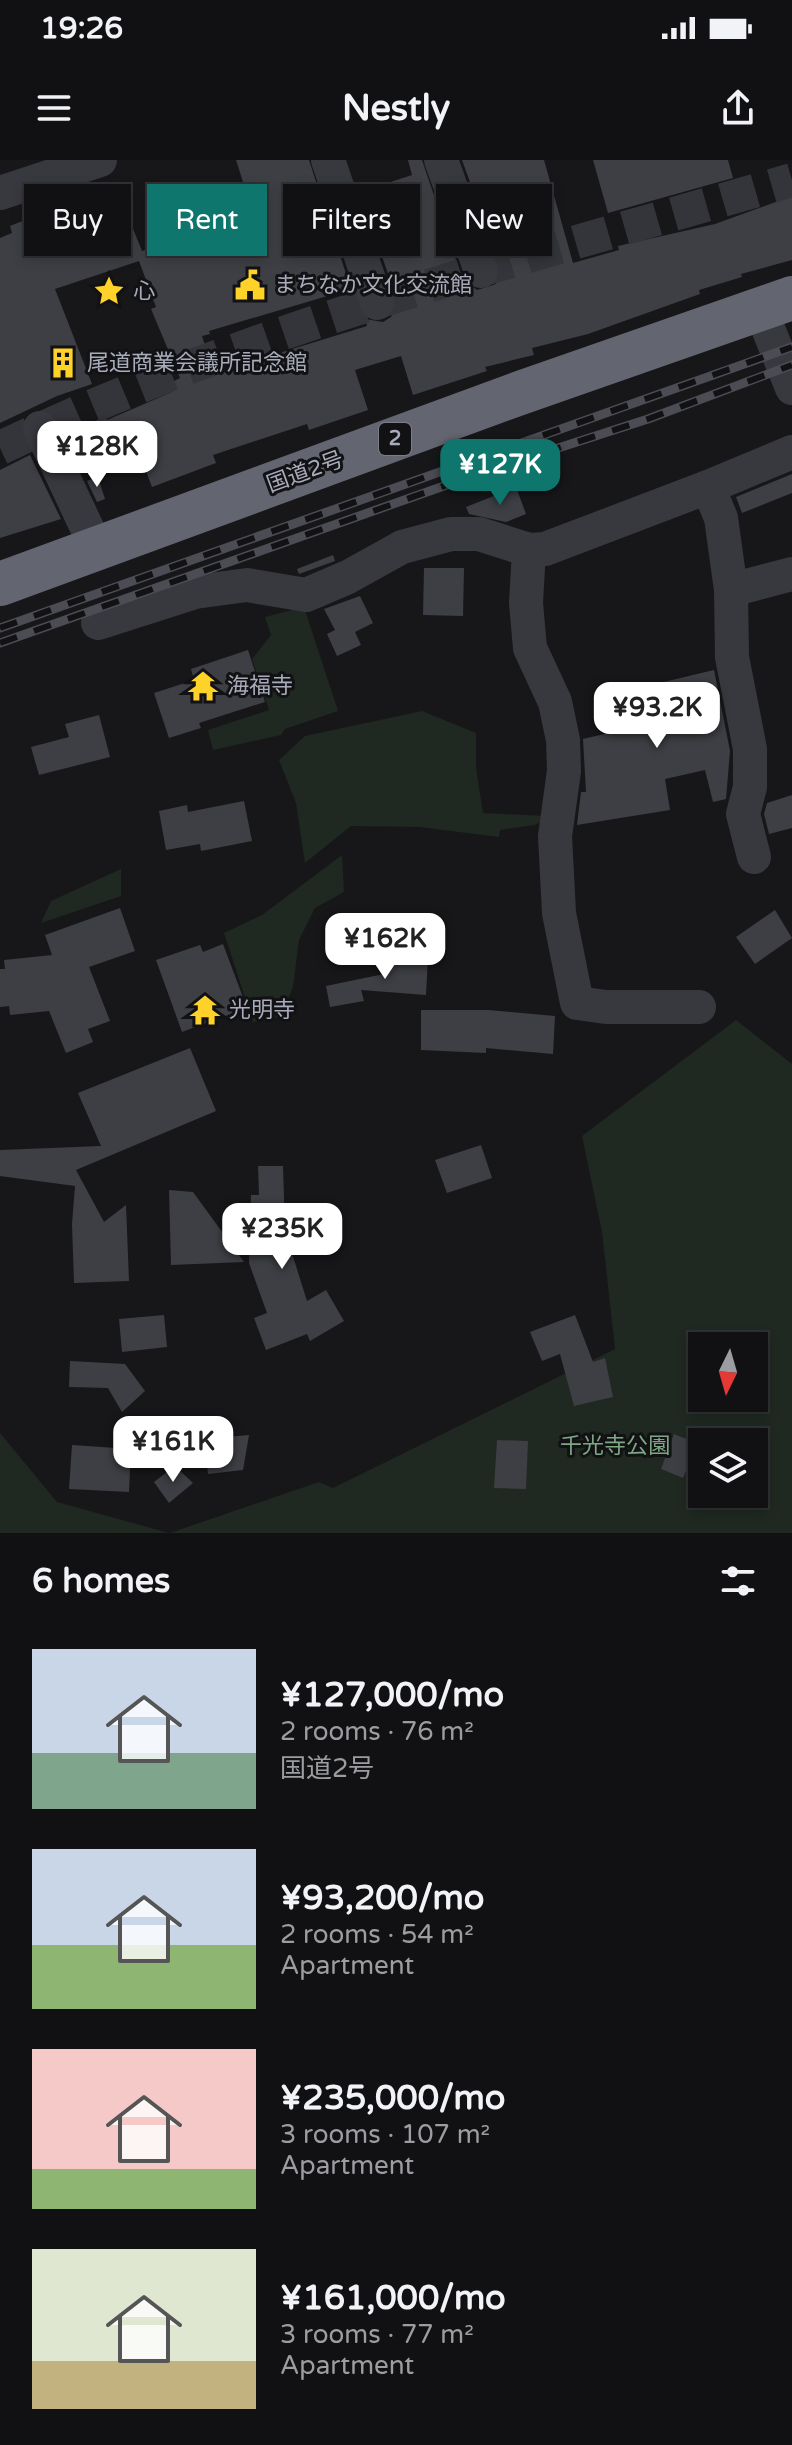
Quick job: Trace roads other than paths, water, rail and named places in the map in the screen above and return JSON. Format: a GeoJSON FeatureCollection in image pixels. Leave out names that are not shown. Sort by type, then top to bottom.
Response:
{"type":"FeatureCollection","features":[{"type":"Feature","properties":{"kind":"highway","name":"国道2号"},"geometry":{"type":"LineString","coordinates":[[0,584],[520,393],[776,305]]}},
{"type":"Feature","properties":{"kind":"street"},"geometry":{"type":"LineString","coordinates":[[0,193],[100,160]]}},
{"type":"Feature","properties":{"kind":"street"},"geometry":{"type":"LineString","coordinates":[[328,160],[377,303]]}},
{"type":"Feature","properties":{"kind":"street"},"geometry":{"type":"LineString","coordinates":[[441,160],[481,271]]}},
{"type":"Feature","properties":{"kind":"street"},"geometry":{"type":"LineString","coordinates":[[776,305],[792,388]]}},
{"type":"Feature","properties":{"kind":"street"},"geometry":{"type":"LineString","coordinates":[[40,428],[96,547]]}},
{"type":"Feature","properties":{"kind":"street"},"geometry":{"type":"LineString","coordinates":[[98,623],[208,590],[247,585],[306,595],[348,577],[402,547],[451,534],[479,534],[529,550],[545,549],[600,530],[792,452]]}},
{"type":"Feature","properties":{"kind":"street"},"geometry":{"type":"LineString","coordinates":[[708,487],[721,518],[731,590],[732,657],[750,749],[750,787],[743,814],[754,857]]}},
{"type":"Feature","properties":{"kind":"street"},"geometry":{"type":"LineString","coordinates":[[529,550],[526,603],[530,648],[555,702],[563,740],[564,771],[555,836],[559,913],[577,1003],[606,1007],[699,1007]]}},
{"type":"Feature","properties":{"kind":"street"},"geometry":{"type":"LineString","coordinates":[[731,590],[792,574]]}},
{"type":"Feature","properties":{"kind":"tunnel"},"geometry":{"type":"LineString","coordinates":[[0,448],[95,405],[291,331],[491,267],[792,180]]}},
{"type":"Feature","properties":{"kind":"railway"},"geometry":{"type":"LineString","coordinates":[[0,628],[792,347]]}},
{"type":"Feature","properties":{"kind":"railway"},"geometry":{"type":"LineString","coordinates":[[0,643],[475,475],[648,419],[792,365]]}},
{"type":"Feature","properties":{"kind":"place","name":"まちなか文化交流館"},"geometry":{"type":"Point","coordinates":[250,285]}},
{"type":"Feature","properties":{"kind":"place","name":"心"},"geometry":{"type":"Point","coordinates":[109,291]}},
{"type":"Feature","properties":{"kind":"place","name":"尾道商業会議所記念館"},"geometry":{"type":"Point","coordinates":[63,363]}},
{"type":"Feature","properties":{"kind":"place","name":"海福寺"},"geometry":{"type":"Point","coordinates":[203,686]}},
{"type":"Feature","properties":{"kind":"place","name":"光明寺"},"geometry":{"type":"Point","coordinates":[205,1010]}},
{"type":"Feature","properties":{"kind":"park label","name":"千光寺公園"},"geometry":{"type":"Point","coordinates":[615,1446]}}]}
